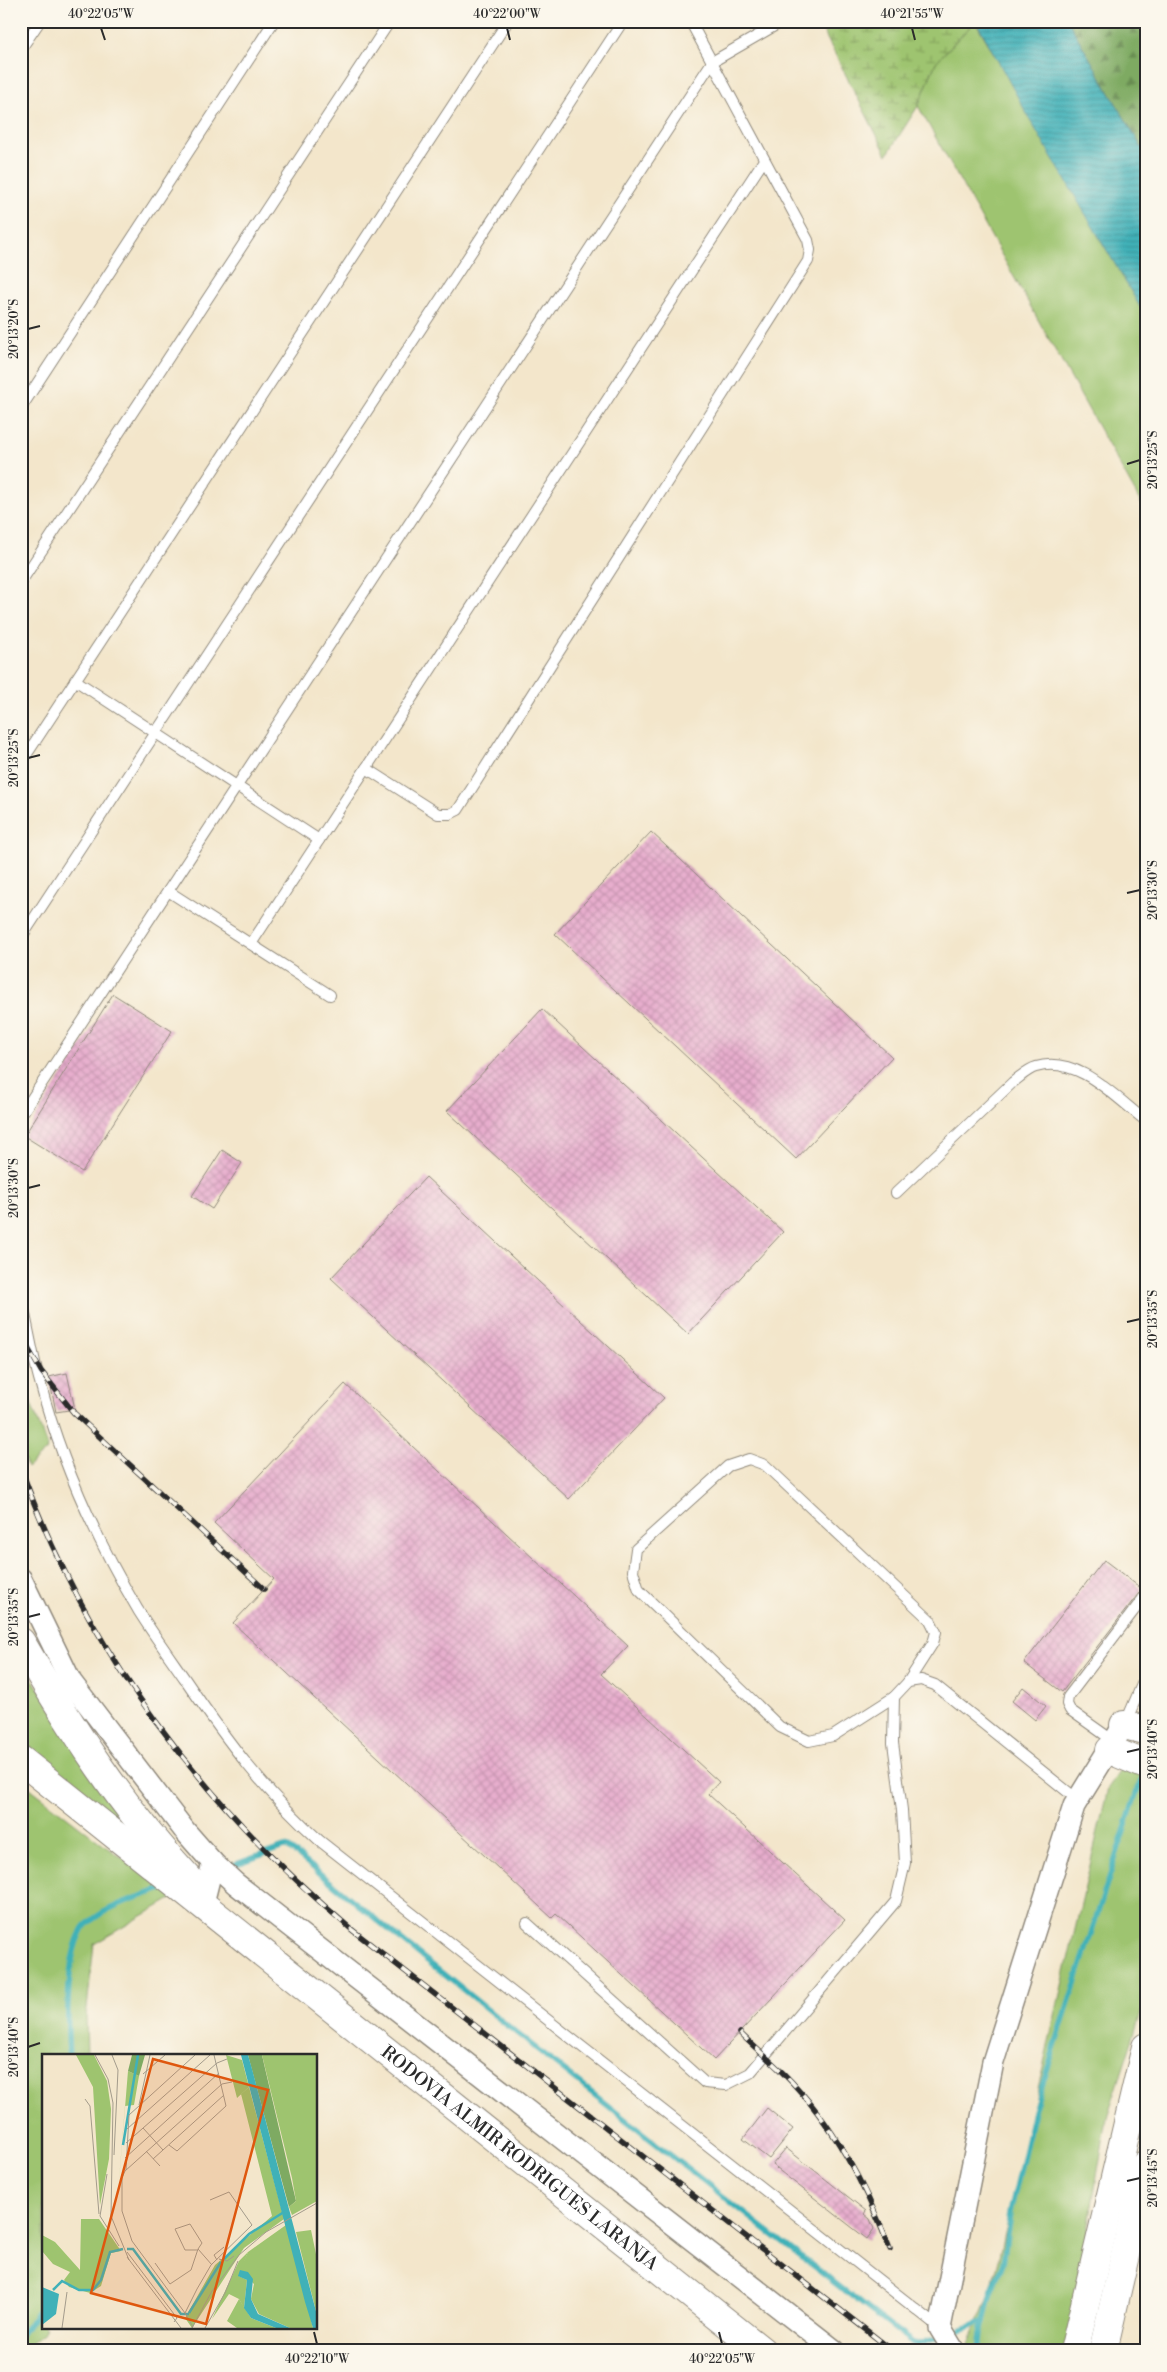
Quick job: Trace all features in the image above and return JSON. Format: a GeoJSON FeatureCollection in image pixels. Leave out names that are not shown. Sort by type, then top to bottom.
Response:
{"type":"FeatureCollection","features":[{"type":"Feature","properties":{"kind":"main road","name":"RODOVIA ALMIR RODRIGUES LARANJA"},"geometry":{"type":"LineString","coordinates":[[21,1642],[92,1759],[147,1830],[205,1895],[275,1964]]}},
{"type":"Feature","properties":{"kind":"main road"},"geometry":{"type":"LineString","coordinates":[[1124,1737],[1146,1765]]}},
{"type":"Feature","properties":{"kind":"main road","name":"RODOVIA ALMIR RODRIGUES LARANJA"},"geometry":{"type":"LineString","coordinates":[[21,1760],[762,2351]]}},
{"type":"Feature","properties":{"kind":"main road"},"geometry":{"type":"LineString","coordinates":[[1074,2351],[1146,2047]]}},
{"type":"Feature","properties":{"kind":"main road"},"geometry":{"type":"LineString","coordinates":[[1103,2351],[1146,2164]]}},
{"type":"Feature","properties":{"kind":"street"},"geometry":{"type":"LineString","coordinates":[[21,1579],[71,1682],[185,1831],[213,1863],[236,1884],[835,2351]]}},
{"type":"Feature","properties":{"kind":"street"},"geometry":{"type":"LineString","coordinates":[[954,2351],[940,2328],[993,2062],[1074,1806],[1124,1737]]}},
{"type":"Feature","properties":{"kind":"street"},"geometry":{"type":"LineString","coordinates":[[205,1895],[213,1863]]}},
{"type":"Feature","properties":{"kind":"lane"},"geometry":{"type":"LineString","coordinates":[[21,49],[40,21]]}},
{"type":"Feature","properties":{"kind":"lane"},"geometry":{"type":"LineString","coordinates":[[21,408],[274,21]]}},
{"type":"Feature","properties":{"kind":"lane"},"geometry":{"type":"LineString","coordinates":[[21,582],[390,21]]}},
{"type":"Feature","properties":{"kind":"lane"},"geometry":{"type":"LineString","coordinates":[[21,763],[508,21]]}},
{"type":"Feature","properties":{"kind":"lane"},"geometry":{"type":"LineString","coordinates":[[21,938],[623,21]]}},
{"type":"Feature","properties":{"kind":"lane"},"geometry":{"type":"LineString","coordinates":[[366,768],[438,814],[450,814],[461,806],[808,261],[810,250],[808,240],[690,21]]}},
{"type":"Feature","properties":{"kind":"lane"},"geometry":{"type":"LineString","coordinates":[[21,1115],[712,62],[783,21]]}},
{"type":"Feature","properties":{"kind":"lane"},"geometry":{"type":"LineString","coordinates":[[251,944],[764,160]]}},
{"type":"Feature","properties":{"kind":"lane"},"geometry":{"type":"LineString","coordinates":[[75,680],[319,840]]}},
{"type":"Feature","properties":{"kind":"lane"},"geometry":{"type":"LineString","coordinates":[[168,891],[330,995]]}},
{"type":"Feature","properties":{"kind":"lane"},"geometry":{"type":"LineString","coordinates":[[896,1193],[1013,1082],[1034,1067],[1056,1064],[1084,1073],[1146,1121]]}},
{"type":"Feature","properties":{"kind":"lane"},"geometry":{"type":"LineString","coordinates":[[21,1297],[40,1382],[52,1422],[85,1507],[108,1556],[140,1613],[220,1732],[259,1780],[320,1841],[940,2328]]}},
{"type":"Feature","properties":{"kind":"lane"},"geometry":{"type":"LineString","coordinates":[[749,1459],[765,1465],[930,1620],[936,1632],[933,1643],[908,1682],[894,1697],[833,1736],[809,1741],[780,1727],[639,1590],[633,1571],[636,1548],[728,1466],[749,1459]]}},
{"type":"Feature","properties":{"kind":"lane"},"geometry":{"type":"LineString","coordinates":[[1145,1596],[1068,1697],[1067,1704],[1070,1710],[1124,1737],[1146,1675]]}},
{"type":"Feature","properties":{"kind":"lane"},"geometry":{"type":"LineString","coordinates":[[908,1682],[921,1680],[935,1685],[1078,1800]]}},
{"type":"Feature","properties":{"kind":"lane"},"geometry":{"type":"LineString","coordinates":[[527,1923],[705,2084],[726,2085],[750,2073],[896,1902],[905,1863],[902,1810],[893,1743],[894,1697]]}},
{"type":"Feature","properties":{"kind":"green space"},"geometry":{"type":"Polygon","coordinates":[[[818,21],[975,21],[936,62],[918,106],[887,155],[818,21]]]}},
{"type":"Feature","properties":{"kind":"green space"},"geometry":{"type":"Polygon","coordinates":[[[975,21],[1146,317],[1146,512],[918,106],[936,62],[975,21]]]}},
{"type":"Feature","properties":{"kind":"green space"},"geometry":{"type":"Polygon","coordinates":[[[1068,21],[1146,21],[1146,155],[1068,21]]]}},
{"type":"Feature","properties":{"kind":"green space"},"geometry":{"type":"Polygon","coordinates":[[[21,1364],[28,1395],[48,1449],[27,1468],[21,1449],[21,1364]]]}},
{"type":"Feature","properties":{"kind":"green space"},"geometry":{"type":"Polygon","coordinates":[[[21,1661],[121,1817],[116,1820],[21,1750],[21,1661]]]}},
{"type":"Feature","properties":{"kind":"green space"},"geometry":{"type":"Polygon","coordinates":[[[1146,1733],[1146,1998],[1107,2118],[1067,2351],[966,2351],[991,2290],[1108,1788],[1146,1733]]]}},
{"type":"Feature","properties":{"kind":"green space"},"geometry":{"type":"Polygon","coordinates":[[[21,1781],[106,1847],[178,1895],[94,1944],[86,2017],[87,2054],[42,2054],[42,2330],[45,2330],[42,2335],[21,2351],[21,1781]]]}},
{"type":"Feature","properties":{"kind":"water"},"geometry":{"type":"Polygon","coordinates":[[[976,21],[1068,21],[1146,155],[1146,317],[1033,125],[976,21]]]}},
{"type":"Feature","properties":{"kind":"building"},"geometry":{"type":"Polygon","coordinates":[[[651,832],[892,1057],[796,1159],[555,934],[651,832]]]}},
{"type":"Feature","properties":{"kind":"building"},"geometry":{"type":"Polygon","coordinates":[[[113,994],[172,1031],[82,1172],[24,1136],[113,994]]]}},
{"type":"Feature","properties":{"kind":"building"},"geometry":{"type":"Polygon","coordinates":[[[542,1009],[783,1232],[688,1334],[447,1111],[542,1009]]]}},
{"type":"Feature","properties":{"kind":"building"},"geometry":{"type":"Polygon","coordinates":[[[222,1150],[242,1163],[212,1209],[192,1196],[222,1150]]]}},
{"type":"Feature","properties":{"kind":"building"},"geometry":{"type":"Polygon","coordinates":[[[426,1177],[664,1398],[569,1499],[331,1278],[426,1177]]]}},
{"type":"Feature","properties":{"kind":"building"},"geometry":{"type":"Polygon","coordinates":[[[67,1373],[75,1409],[56,1412],[49,1377],[67,1373]]]}},
{"type":"Feature","properties":{"kind":"building"},"geometry":{"type":"Polygon","coordinates":[[[345,1384],[628,1646],[601,1674],[719,1782],[708,1794],[845,1920],[714,2060],[556,1914],[552,1918],[233,1623],[274,1579],[214,1523],[345,1384]]]}},
{"type":"Feature","properties":{"kind":"building"},"geometry":{"type":"Polygon","coordinates":[[[1104,1560],[1142,1589],[1062,1692],[1024,1663],[1104,1560]]]}},
{"type":"Feature","properties":{"kind":"building"},"geometry":{"type":"Polygon","coordinates":[[[1023,1687],[1046,1706],[1035,1720],[1012,1701],[1023,1687]]]}},
{"type":"Feature","properties":{"kind":"building"},"geometry":{"type":"Polygon","coordinates":[[[767,2108],[793,2129],[769,2159],[743,2139],[767,2108]]]}},
{"type":"Feature","properties":{"kind":"building"},"geometry":{"type":"Polygon","coordinates":[[[786,2148],[866,2211],[864,2214],[870,2219],[874,2229],[867,2239],[772,2165],[786,2148]]]}},
{"type":"Feature","properties":{"kind":"waterway"},"geometry":{"type":"LineString","coordinates":[[979,2351],[991,2293],[1003,2263],[1010,2214],[1034,2111],[1137,1791],[1146,1773]]}},
{"type":"Feature","properties":{"kind":"waterway"},"geometry":{"type":"LineString","coordinates":[[225,1868],[284,1847],[289,1848],[443,1974],[755,2222],[913,2343],[919,2344],[940,2337]]}},
{"type":"Feature","properties":{"kind":"waterway"},"geometry":{"type":"LineString","coordinates":[[69,2054],[69,1988],[74,1951],[79,1936],[86,1925],[104,1912],[125,1902],[169,1887]]}},
{"type":"Feature","properties":{"kind":"waterway"},"geometry":{"type":"LineString","coordinates":[[21,2335],[42,2305]]}},
{"type":"Feature","properties":{"kind":"waterway"},"geometry":{"type":"LineString","coordinates":[[949,2334],[983,2322]]}},
{"type":"Feature","properties":{"kind":"railway"},"geometry":{"type":"LineString","coordinates":[[21,1336],[41,1371],[74,1413],[264,1589]]}},
{"type":"Feature","properties":{"kind":"railway"},"geometry":{"type":"LineString","coordinates":[[21,1469],[48,1536],[79,1600],[115,1661],[155,1720],[199,1777],[297,1881],[351,1929],[893,2351]]}},
{"type":"Feature","properties":{"kind":"railway"},"geometry":{"type":"LineString","coordinates":[[740,2033],[802,2093],[833,2134],[859,2179],[890,2249]]}}]}
